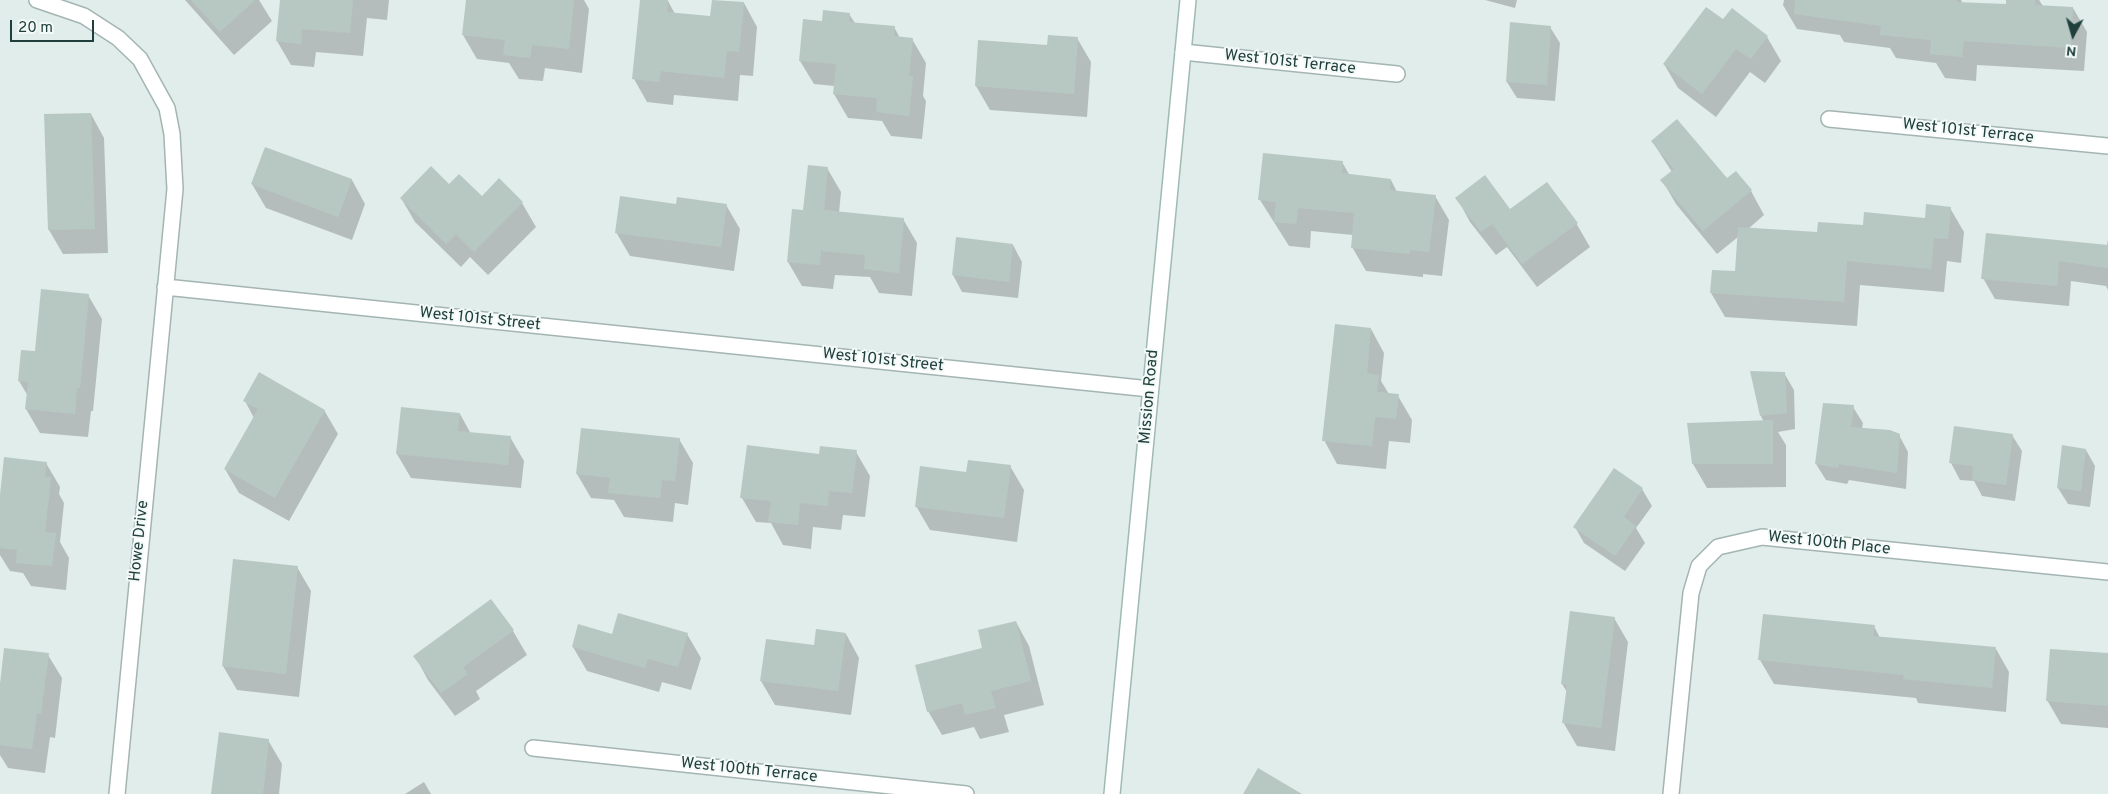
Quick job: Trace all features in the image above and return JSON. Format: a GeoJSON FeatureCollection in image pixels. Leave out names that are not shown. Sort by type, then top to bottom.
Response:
{"type":"FeatureCollection","features":[{"type":"Feature","properties":{"kind":"street"},"geometry":{"type":"LineString","coordinates":[[37,0],[84,16],[118,38],[140,59],[167,108],[172,134],[175,189],[165,287]]}},
{"type":"Feature","properties":{"kind":"street","name":"Mission Road"},"geometry":{"type":"LineString","coordinates":[[1112,794],[1188,0]]}},
{"type":"Feature","properties":{"kind":"street","name":"West 101st Terrace"},"geometry":{"type":"LineString","coordinates":[[1183,52],[1397,74]]}},
{"type":"Feature","properties":{"kind":"street","name":"West 101st Terrace"},"geometry":{"type":"LineString","coordinates":[[1829,119],[2108,146]]}},
{"type":"Feature","properties":{"kind":"street","name":"West 101st Street"},"geometry":{"type":"LineString","coordinates":[[165,287],[1150,389]]}},
{"type":"Feature","properties":{"kind":"street","name":"Howe Drive"},"geometry":{"type":"LineString","coordinates":[[117,794],[165,287]]}},
{"type":"Feature","properties":{"kind":"street","name":"West 100th Place"},"geometry":{"type":"LineString","coordinates":[[1671,794],[1691,593],[1699,566],[1718,546],[1762,537],[2108,572]]}},
{"type":"Feature","properties":{"kind":"street","name":"West 100th Terrace"},"geometry":{"type":"LineString","coordinates":[[533,748],[966,794]]}},
{"type":"Feature","properties":{"kind":"building"},"geometry":{"type":"Polygon","coordinates":[[[191,0],[255,0],[220,32],[191,0]]]}},
{"type":"Feature","properties":{"kind":"building"},"geometry":{"type":"Polygon","coordinates":[[[280,0],[353,0],[350,33],[302,29],[301,44],[276,41],[280,0]]]}},
{"type":"Feature","properties":{"kind":"building"},"geometry":{"type":"Polygon","coordinates":[[[466,0],[574,0],[569,49],[532,45],[530,58],[503,55],[505,40],[462,35],[466,0]]]}},
{"type":"Feature","properties":{"kind":"building"},"geometry":{"type":"Polygon","coordinates":[[[640,0],[668,0],[667,12],[710,16],[712,0],[744,2],[739,52],[727,51],[724,78],[661,71],[659,82],[632,79],[640,0]]]}},
{"type":"Feature","properties":{"kind":"building"},"geometry":{"type":"Polygon","coordinates":[[[1795,0],[1957,0],[1957,2],[2006,4],[2006,0],[2035,0],[2035,5],[2073,7],[2071,48],[1964,41],[1962,57],[1930,54],[1931,40],[1880,35],[1881,26],[1794,14],[1795,0]]]}},
{"type":"Feature","properties":{"kind":"building"},"geometry":{"type":"Polygon","coordinates":[[[1706,7],[1723,19],[1732,8],[1768,36],[1751,59],[1736,49],[1702,94],[1663,64],[1706,7]]]}},
{"type":"Feature","properties":{"kind":"building"},"geometry":{"type":"Polygon","coordinates":[[[823,10],[850,13],[849,22],[895,26],[894,36],[913,38],[909,76],[913,76],[909,116],[876,112],[877,98],[833,94],[836,64],[799,61],[803,19],[822,21],[823,10]]]}},
{"type":"Feature","properties":{"kind":"building"},"geometry":{"type":"Polygon","coordinates":[[[1510,22],[1551,26],[1547,85],[1506,82],[1510,22]]]}},
{"type":"Feature","properties":{"kind":"building"},"geometry":{"type":"Polygon","coordinates":[[[1048,35],[1078,37],[1074,94],[975,86],[978,40],[1047,45],[1048,35]]]}},
{"type":"Feature","properties":{"kind":"building"},"geometry":{"type":"Polygon","coordinates":[[[91,113],[95,229],[48,230],[44,114],[91,113]]]}},
{"type":"Feature","properties":{"kind":"building"},"geometry":{"type":"Polygon","coordinates":[[[1677,119],[1727,178],[1736,171],[1752,190],[1703,231],[1660,180],[1674,169],[1651,141],[1677,119]]]}},
{"type":"Feature","properties":{"kind":"building"},"geometry":{"type":"Polygon","coordinates":[[[265,147],[352,179],[338,217],[251,184],[265,147]]]}},
{"type":"Feature","properties":{"kind":"building"},"geometry":{"type":"Polygon","coordinates":[[[1263,153],[1343,161],[1342,173],[1391,179],[1390,190],[1436,195],[1429,252],[1410,250],[1410,254],[1351,248],[1354,213],[1298,208],[1296,224],[1274,222],[1276,202],[1258,200],[1263,153]]]}},
{"type":"Feature","properties":{"kind":"building"},"geometry":{"type":"Polygon","coordinates":[[[808,165],[828,167],[824,210],[904,218],[899,273],[864,269],[865,255],[821,251],[820,265],[787,262],[792,209],[803,210],[808,165]]]}},
{"type":"Feature","properties":{"kind":"building"},"geometry":{"type":"Polygon","coordinates":[[[431,166],[449,184],[459,174],[482,196],[499,178],[523,202],[474,252],[456,234],[446,244],[400,198],[431,166]]]}},
{"type":"Feature","properties":{"kind":"building"},"geometry":{"type":"Polygon","coordinates":[[[1485,175],[1510,209],[1547,182],[1578,223],[1522,264],[1492,224],[1481,232],[1455,198],[1485,175]]]}},
{"type":"Feature","properties":{"kind":"building"},"geometry":{"type":"Polygon","coordinates":[[[620,196],[676,204],[677,197],[727,204],[721,247],[615,233],[620,196]]]}},
{"type":"Feature","properties":{"kind":"building"},"geometry":{"type":"Polygon","coordinates":[[[1926,204],[1951,207],[1948,239],[1934,238],[1931,269],[1847,261],[1844,302],[1710,293],[1712,270],[1735,271],[1738,227],[1817,232],[1818,222],[1863,225],[1864,212],[1925,218],[1926,204]]]}},
{"type":"Feature","properties":{"kind":"building"},"geometry":{"type":"Polygon","coordinates":[[[1986,233],[2108,245],[2108,268],[2059,261],[2057,286],[1981,279],[1986,233]]]}},
{"type":"Feature","properties":{"kind":"building"},"geometry":{"type":"Polygon","coordinates":[[[956,237],[1013,244],[1009,282],[952,275],[956,237]]]}},
{"type":"Feature","properties":{"kind":"building"},"geometry":{"type":"Polygon","coordinates":[[[41,289],[89,294],[80,388],[77,388],[75,414],[25,409],[28,382],[18,381],[21,350],[35,351],[41,289]]]}},
{"type":"Feature","properties":{"kind":"building"},"geometry":{"type":"Polygon","coordinates":[[[1335,324],[1371,328],[1367,373],[1379,375],[1377,392],[1399,394],[1396,419],[1375,417],[1372,446],[1322,441],[1335,324]]]}},
{"type":"Feature","properties":{"kind":"building"},"geometry":{"type":"Polygon","coordinates":[[[1750,371],[1785,372],[1787,413],[1760,416],[1750,371]]]}},
{"type":"Feature","properties":{"kind":"building"},"geometry":{"type":"Polygon","coordinates":[[[259,372],[325,410],[275,498],[224,469],[258,409],[243,401],[259,372]]]}},
{"type":"Feature","properties":{"kind":"building"},"geometry":{"type":"Polygon","coordinates":[[[1823,403],[1854,405],[1851,427],[1890,430],[1900,434],[1897,473],[1839,464],[1838,468],[1815,464],[1823,403]]]}},
{"type":"Feature","properties":{"kind":"building"},"geometry":{"type":"Polygon","coordinates":[[[401,407],[460,413],[458,431],[511,436],[508,465],[396,454],[401,407]]]}},
{"type":"Feature","properties":{"kind":"building"},"geometry":{"type":"Polygon","coordinates":[[[1773,420],[1773,464],[1692,464],[1687,423],[1773,420]]]}},
{"type":"Feature","properties":{"kind":"building"},"geometry":{"type":"Polygon","coordinates":[[[1954,426],[2013,434],[2006,485],[1972,480],[1973,466],[1949,463],[1954,426]]]}},
{"type":"Feature","properties":{"kind":"building"},"geometry":{"type":"Polygon","coordinates":[[[581,428],[680,438],[675,481],[662,480],[660,498],[608,493],[610,478],[576,474],[581,428]]]}},
{"type":"Feature","properties":{"kind":"building"},"geometry":{"type":"Polygon","coordinates":[[[747,445],[819,454],[820,446],[857,450],[852,493],[829,491],[828,506],[800,503],[798,525],[768,522],[771,501],[740,498],[747,445]]]}},
{"type":"Feature","properties":{"kind":"building"},"geometry":{"type":"Polygon","coordinates":[[[2062,445],[2086,449],[2081,491],[2057,488],[2062,445]]]}},
{"type":"Feature","properties":{"kind":"building"},"geometry":{"type":"Polygon","coordinates":[[[4,457],[47,462],[45,477],[51,477],[45,532],[56,533],[52,566],[16,563],[17,550],[0,548],[0,495],[4,457]]]}},
{"type":"Feature","properties":{"kind":"building"},"geometry":{"type":"Polygon","coordinates":[[[968,460],[1011,465],[1004,518],[915,507],[920,466],[966,472],[968,460]]]}},
{"type":"Feature","properties":{"kind":"building"},"geometry":{"type":"Polygon","coordinates":[[[1614,468],[1643,488],[1624,517],[1636,526],[1615,556],[1573,527],[1614,468]]]}},
{"type":"Feature","properties":{"kind":"building"},"geometry":{"type":"Polygon","coordinates":[[[233,559],[298,566],[286,674],[222,666],[233,559]]]}},
{"type":"Feature","properties":{"kind":"building"},"geometry":{"type":"Polygon","coordinates":[[[491,599],[514,630],[463,667],[468,674],[441,693],[413,656],[491,599]]]}},
{"type":"Feature","properties":{"kind":"building"},"geometry":{"type":"Polygon","coordinates":[[[1570,611],[1615,617],[1601,728],[1562,723],[1567,685],[1561,684],[1570,611]]]}},
{"type":"Feature","properties":{"kind":"building"},"geometry":{"type":"Polygon","coordinates":[[[618,613],[688,633],[678,667],[648,659],[645,668],[572,647],[578,624],[612,634],[618,613]]]}},
{"type":"Feature","properties":{"kind":"building"},"geometry":{"type":"Polygon","coordinates":[[[1763,614],[1875,625],[1873,636],[1996,647],[1992,688],[1903,679],[1904,675],[1758,660],[1763,614]]]}},
{"type":"Feature","properties":{"kind":"building"},"geometry":{"type":"Polygon","coordinates":[[[1016,621],[1031,681],[991,691],[996,708],[965,715],[962,703],[927,712],[915,665],[982,648],[978,630],[1016,621]]]}},
{"type":"Feature","properties":{"kind":"building"},"geometry":{"type":"Polygon","coordinates":[[[816,629],[846,633],[838,691],[760,681],[766,639],[814,645],[816,629]]]}},
{"type":"Feature","properties":{"kind":"building"},"geometry":{"type":"Polygon","coordinates":[[[4,648],[49,653],[41,714],[37,713],[32,749],[0,745],[0,684],[4,648]]]}},
{"type":"Feature","properties":{"kind":"building"},"geometry":{"type":"Polygon","coordinates":[[[2050,649],[2108,653],[2108,706],[2046,701],[2050,649]]]}},
{"type":"Feature","properties":{"kind":"building"},"geometry":{"type":"Polygon","coordinates":[[[219,732],[269,739],[263,794],[211,794],[219,732]]]}},
{"type":"Feature","properties":{"kind":"building"},"geometry":{"type":"Polygon","coordinates":[[[1258,768],[1302,794],[1243,794],[1258,768]]]}}]}
